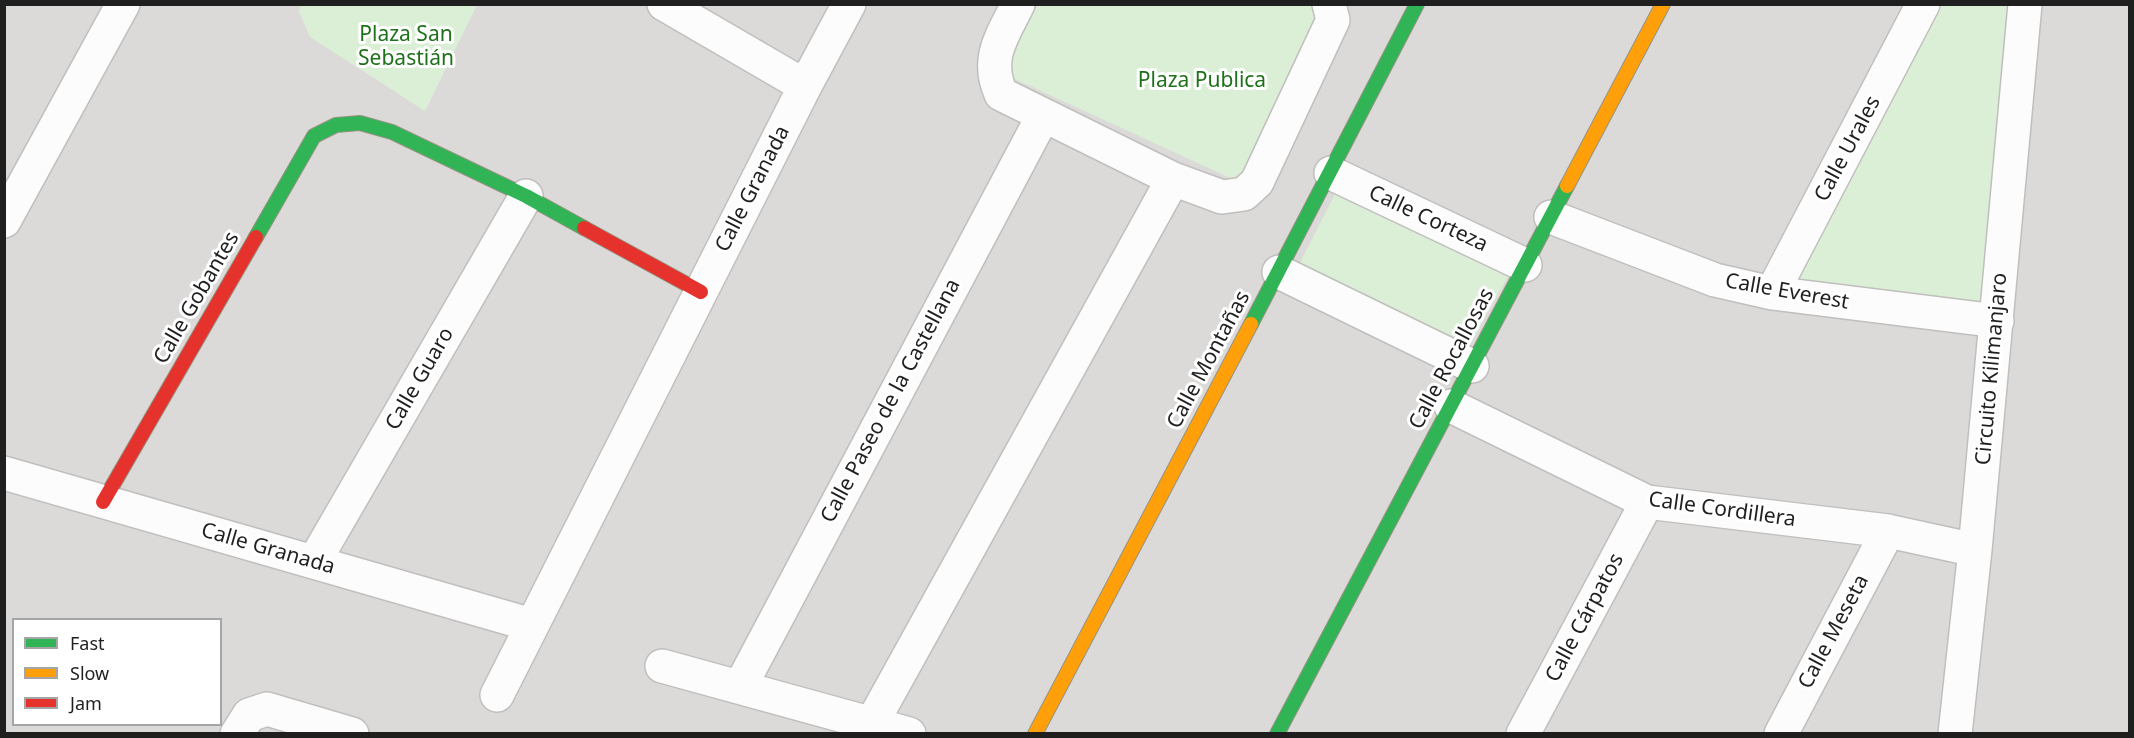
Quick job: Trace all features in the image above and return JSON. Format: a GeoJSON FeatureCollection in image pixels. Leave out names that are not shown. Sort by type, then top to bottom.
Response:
{"type":"FeatureCollection","features":[{"type":"Feature","properties":{"kind":"street"},"geometry":{"type":"LineString","coordinates":[[4,221],[15,181],[123,4]]}},
{"type":"Feature","properties":{"kind":"street"},"geometry":{"type":"LineString","coordinates":[[664,4],[805,86]]}},
{"type":"Feature","properties":{"kind":"street","name":"Calle Granada"},"geometry":{"type":"LineString","coordinates":[[497,695],[805,86],[849,4]]}},
{"type":"Feature","properties":{"kind":"street"},"geometry":{"type":"LineString","coordinates":[[1018,4],[995,49],[994,80],[1000,94],[1173,178],[1222,197],[1244,194],[1257,182],[1333,20],[1329,4]]}},
{"type":"Feature","properties":{"kind":"street","name":"Calle Montañas"},"geometry":{"type":"LineString","coordinates":[[1035,734],[1331,173],[1417,4]]}},
{"type":"Feature","properties":{"kind":"street","name":"Calle Rocallosas"},"geometry":{"type":"LineString","coordinates":[[1278,734],[1663,4]]}},
{"type":"Feature","properties":{"kind":"street","name":"Calle Urales"},"geometry":{"type":"LineString","coordinates":[[1772,293],[1923,4]]}},
{"type":"Feature","properties":{"kind":"street","name":"Circuito Kilimanjaro"},"geometry":{"type":"LineString","coordinates":[[1955,734],[1997,321],[2025,4]]}},
{"type":"Feature","properties":{"kind":"street","name":"Calle Paseo de la Castellana"},"geometry":{"type":"LineString","coordinates":[[740,687],[1043,116]]}},
{"type":"Feature","properties":{"kind":"street","name":"Calle Gobantes"},"geometry":{"type":"LineString","coordinates":[[104,502],[314,136],[336,125],[360,123],[392,132],[526,196]]}},
{"type":"Feature","properties":{"kind":"street","name":"Calle Corteza"},"geometry":{"type":"LineString","coordinates":[[1331,173],[1525,265]]}},
{"type":"Feature","properties":{"kind":"street"},"geometry":{"type":"LineString","coordinates":[[872,723],[1173,178]]}},
{"type":"Feature","properties":{"kind":"street"},"geometry":{"type":"LineString","coordinates":[[526,196],[701,292]]}},
{"type":"Feature","properties":{"kind":"street","name":"Calle Guaro"},"geometry":{"type":"LineString","coordinates":[[314,562],[526,196]]}},
{"type":"Feature","properties":{"kind":"street","name":"Calle Everest"},"geometry":{"type":"LineString","coordinates":[[1551,218],[1715,280],[1772,293],[1997,321]]}},
{"type":"Feature","properties":{"kind":"street"},"geometry":{"type":"LineString","coordinates":[[1279,272],[1472,366]]}},
{"type":"Feature","properties":{"kind":"street","name":"Calle Cordillera"},"geometry":{"type":"LineString","coordinates":[[1451,406],[1647,502],[1888,531],[1975,550]]}},
{"type":"Feature","properties":{"kind":"street","name":"Calle Granada"},"geometry":{"type":"LineString","coordinates":[[4,473],[532,625]]}},
{"type":"Feature","properties":{"kind":"street","name":"Calle Cárpatos"},"geometry":{"type":"LineString","coordinates":[[1523,734],[1647,502]]}},
{"type":"Feature","properties":{"kind":"street","name":"Calle Meseta"},"geometry":{"type":"LineString","coordinates":[[1780,734],[1888,531]]}},
{"type":"Feature","properties":{"kind":"street"},"geometry":{"type":"LineString","coordinates":[[662,666],[909,734]]}},
{"type":"Feature","properties":{"kind":"street"},"geometry":{"type":"LineString","coordinates":[[237,734],[249,715],[267,709],[352,734]]}},
{"type":"Feature","properties":{"kind":"shaded area"},"geometry":{"type":"Polygon","coordinates":[[[4,5],[2129,5],[2129,733],[5,733],[4,5]]]}},
{"type":"Feature","properties":{"kind":"green space","name":"Plaza San Sebastián"},"geometry":{"type":"Polygon","coordinates":[[[301,4],[477,5],[425,111],[310,37],[299,11],[301,4]]]}},
{"type":"Feature","properties":{"kind":"green space","name":"Plaza Publica"},"geometry":{"type":"Polygon","coordinates":[[[1308,4],[1322,12],[1239,182],[1002,73],[1038,5],[1308,4]]]}},
{"type":"Feature","properties":{"kind":"green space"},"geometry":{"type":"Polygon","coordinates":[[[1936,5],[2010,5],[1986,308],[1796,282],[1936,5]]]}},
{"type":"Feature","properties":{"kind":"green space"},"geometry":{"type":"Polygon","coordinates":[[[1338,188],[1512,269],[1466,352],[1299,265],[1338,188]]]}},
{"type":"Feature","properties":{"kind":"traffic: fast"},"geometry":{"type":"LineString","coordinates":[[1251,324],[1417,4]]}},
{"type":"Feature","properties":{"kind":"traffic: fast"},"geometry":{"type":"LineString","coordinates":[[256,237],[314,136],[336,125],[360,123],[392,132],[526,196],[584,228]]}},
{"type":"Feature","properties":{"kind":"traffic: fast"},"geometry":{"type":"LineString","coordinates":[[1277,734],[1567,186]]}},
{"type":"Feature","properties":{"kind":"traffic: slow"},"geometry":{"type":"LineString","coordinates":[[1567,186],[1663,4]]}},
{"type":"Feature","properties":{"kind":"traffic: slow"},"geometry":{"type":"LineString","coordinates":[[1035,734],[1251,324]]}},
{"type":"Feature","properties":{"kind":"traffic: jam"},"geometry":{"type":"LineString","coordinates":[[584,228],[701,292]]}},
{"type":"Feature","properties":{"kind":"traffic: jam"},"geometry":{"type":"LineString","coordinates":[[103,502],[256,237]]}}]}
